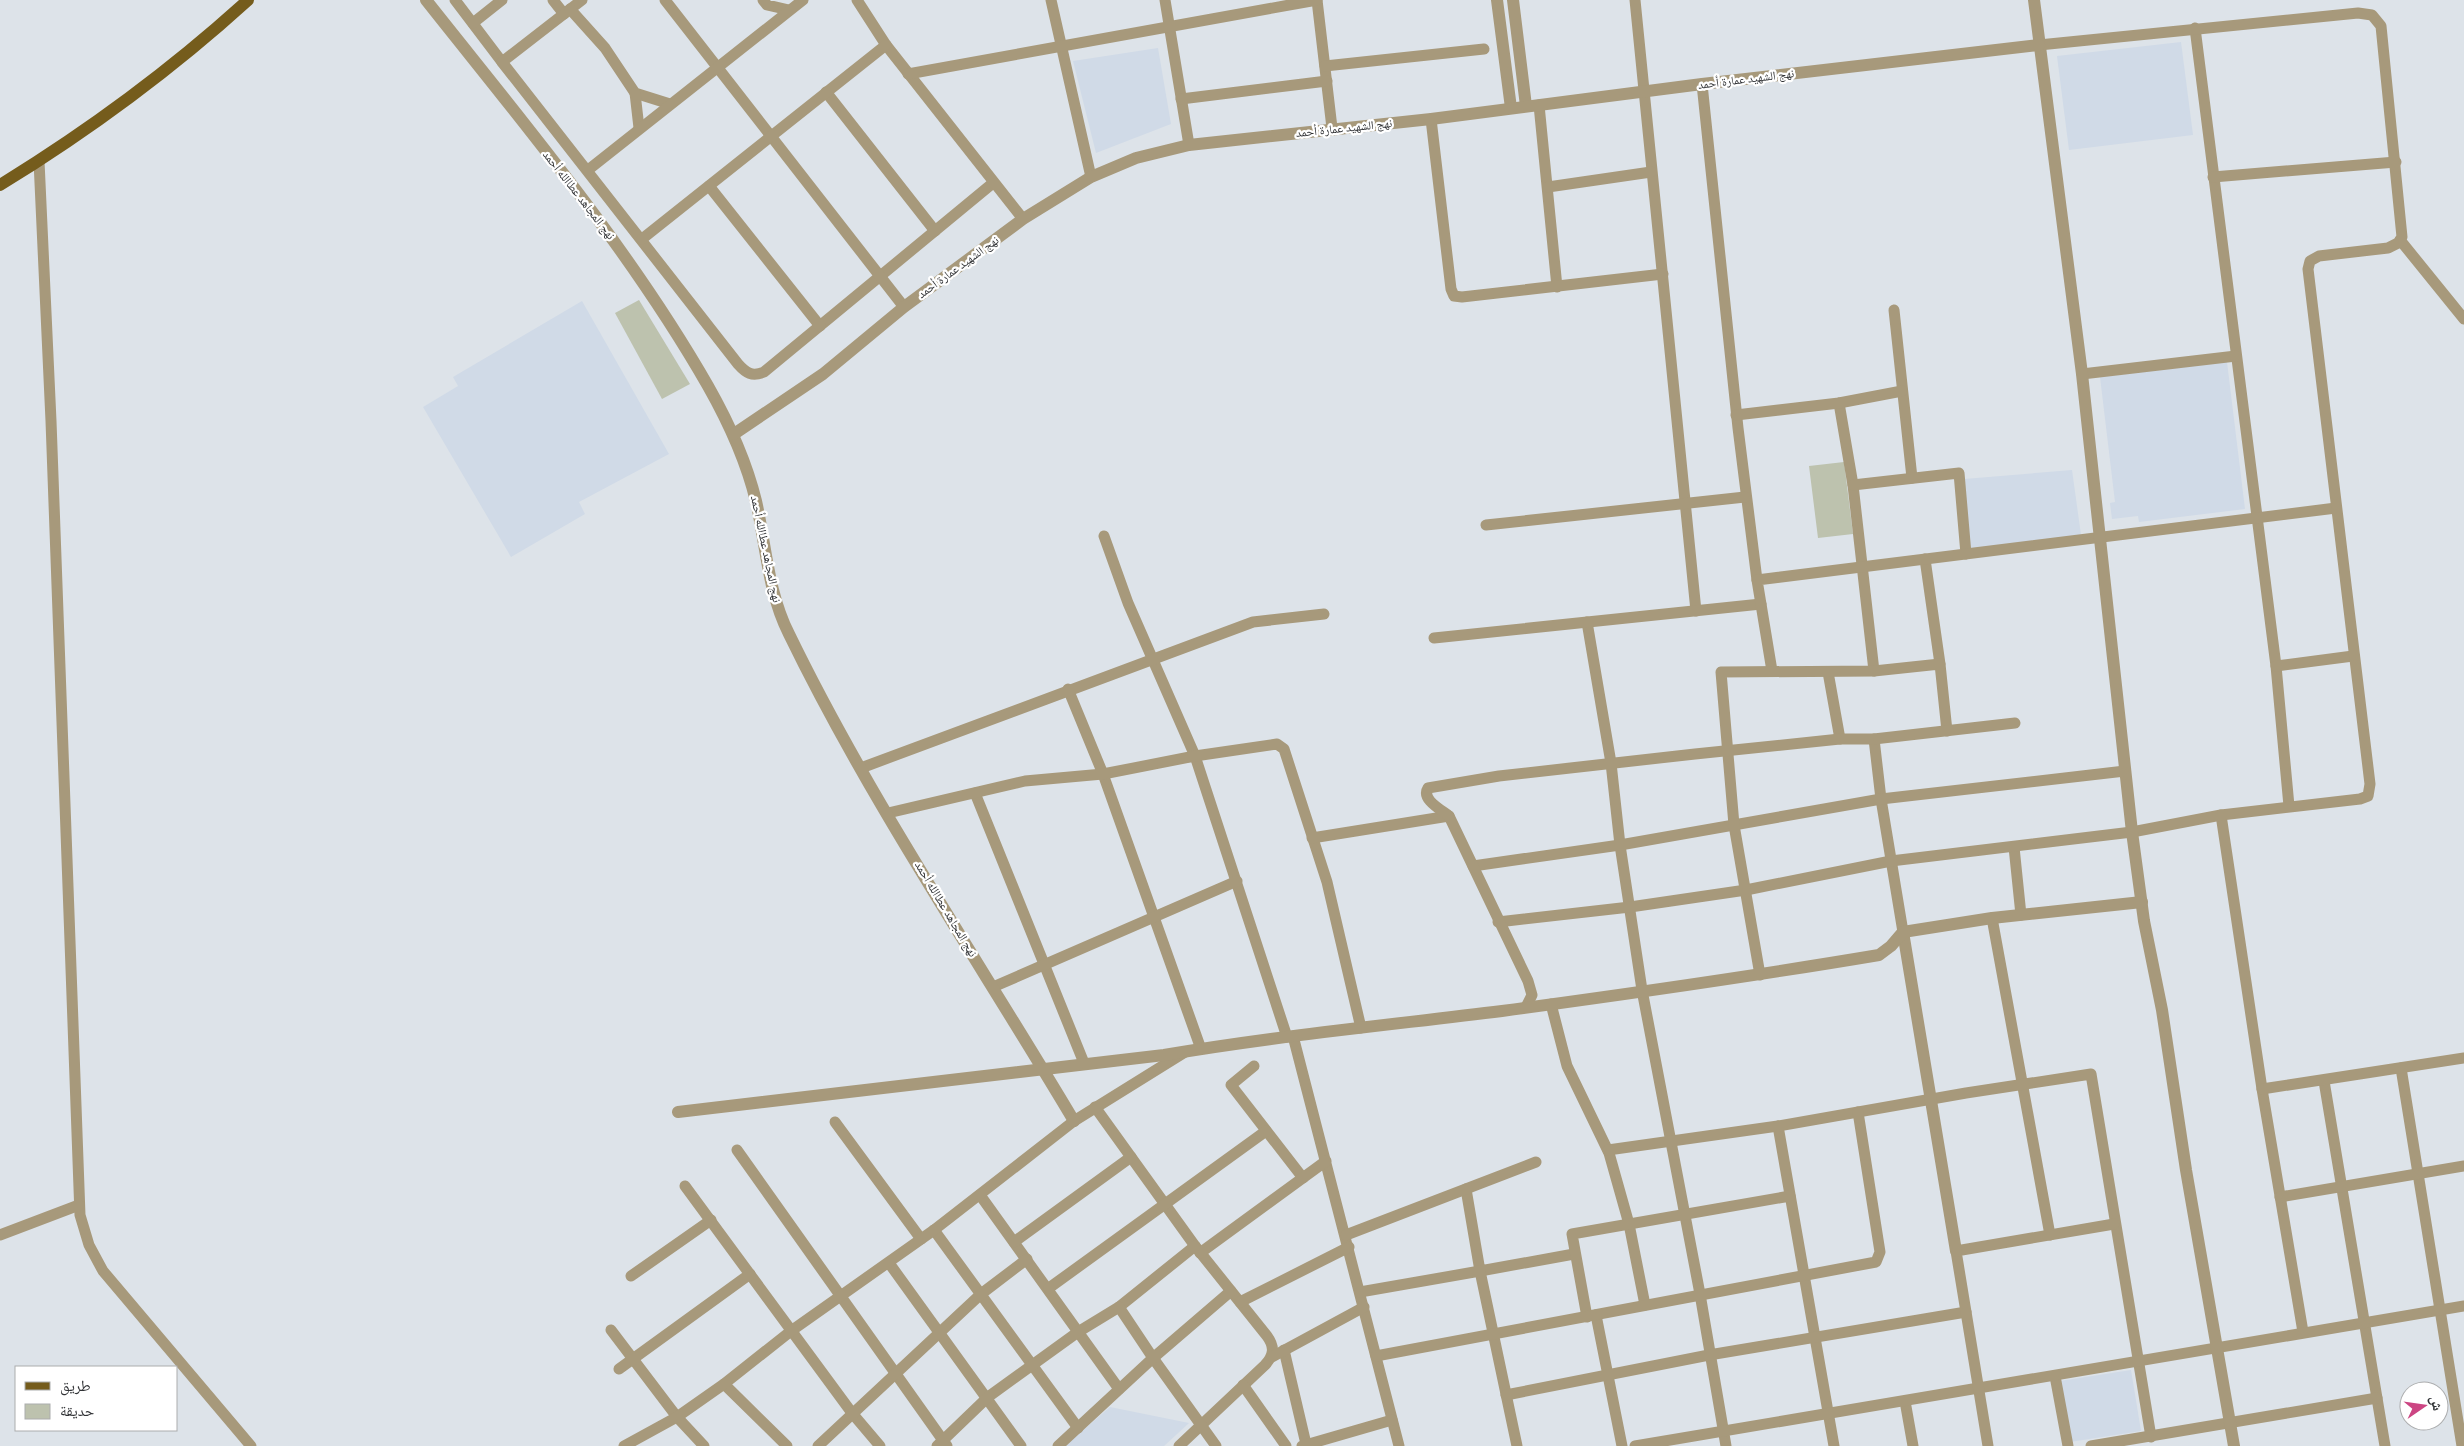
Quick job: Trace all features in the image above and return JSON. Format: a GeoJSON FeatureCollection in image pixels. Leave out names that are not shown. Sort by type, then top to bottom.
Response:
{"type":"FeatureCollection","features":[{"type":"Feature","properties":{"kind":"main road"},"geometry":{"type":"LineString","coordinates":[[0,185],[39,161],[156,78],[248,0]]}},
{"type":"Feature","properties":{"kind":"street","name":"نهج المجاهد عطاالله أحمد"},"geometry":{"type":"LineString","coordinates":[[426,0],[622,252],[672,325],[734,434],[749,475],[770,575],[784,622],[861,768],[1074,1121]]}},
{"type":"Feature","properties":{"kind":"street"},"geometry":{"type":"LineString","coordinates":[[454,0],[738,364],[753,375],[764,372],[993,183]]}},
{"type":"Feature","properties":{"kind":"street"},"geometry":{"type":"LineString","coordinates":[[473,23],[502,0]]}},
{"type":"Feature","properties":{"kind":"street"},"geometry":{"type":"LineString","coordinates":[[554,0],[606,48],[635,94],[640,128]]}},
{"type":"Feature","properties":{"kind":"street"},"geometry":{"type":"LineString","coordinates":[[502,62],[582,0]]}},
{"type":"Feature","properties":{"kind":"street"},"geometry":{"type":"LineString","coordinates":[[665,0],[716,68],[904,307]]}},
{"type":"Feature","properties":{"kind":"street"},"geometry":{"type":"LineString","coordinates":[[588,170],[803,0]]}},
{"type":"Feature","properties":{"kind":"street"},"geometry":{"type":"LineString","coordinates":[[857,0],[886,45],[1023,219]]}},
{"type":"Feature","properties":{"kind":"street"},"geometry":{"type":"LineString","coordinates":[[1051,0],[1091,177]]}},
{"type":"Feature","properties":{"kind":"street"},"geometry":{"type":"LineString","coordinates":[[1165,0],[1189,145]]}},
{"type":"Feature","properties":{"kind":"street"},"geometry":{"type":"LineString","coordinates":[[908,74],[1317,0],[1332,128]]}},
{"type":"Feature","properties":{"kind":"street"},"geometry":{"type":"LineString","coordinates":[[1497,0],[1511,108]]}},
{"type":"Feature","properties":{"kind":"street"},"geometry":{"type":"LineString","coordinates":[[1513,0],[1526,106]]}},
{"type":"Feature","properties":{"kind":"street"},"geometry":{"type":"LineString","coordinates":[[1635,0],[1696,611]]}},
{"type":"Feature","properties":{"kind":"street"},"geometry":{"type":"LineString","coordinates":[[2034,0],[2082,374],[2132,832],[2142,902],[2173,1074],[2186,1170],[2234,1446]]}},
{"type":"Feature","properties":{"kind":"street"},"geometry":{"type":"LineString","coordinates":[[763,31],[765,3],[789,10]]}},
{"type":"Feature","properties":{"kind":"street"},"geometry":{"type":"LineString","coordinates":[[1498,922],[1630,907],[1746,890],[1891,861],[2132,832],[2289,806],[2360,799],[2370,793],[2309,264],[2319,256],[2388,248],[2400,240],[2402,230],[2396,162],[2381,26],[2372,15],[2358,14],[2195,28],[2039,45]]}},
{"type":"Feature","properties":{"kind":"street"},"geometry":{"type":"LineString","coordinates":[[2195,28],[2276,666],[2289,806]]}},
{"type":"Feature","properties":{"kind":"street"},"geometry":{"type":"LineString","coordinates":[[642,239],[886,45]]}},
{"type":"Feature","properties":{"kind":"street","name":"نهج الشهيد عمارة أحمد"},"geometry":{"type":"LineString","coordinates":[[734,434],[823,374],[904,307],[1023,219],[1091,177],[1136,158],[1189,145],[1332,128],[1431,119],[1702,84],[2039,45]]}},
{"type":"Feature","properties":{"kind":"street"},"geometry":{"type":"LineString","coordinates":[[1325,66],[1484,49]]}},
{"type":"Feature","properties":{"kind":"street"},"geometry":{"type":"LineString","coordinates":[[1181,99],[1327,81]]}},
{"type":"Feature","properties":{"kind":"street"},"geometry":{"type":"LineString","coordinates":[[1702,84],[1745,497],[1772,671]]}},
{"type":"Feature","properties":{"kind":"street"},"geometry":{"type":"LineString","coordinates":[[826,92],[935,231]]}},
{"type":"Feature","properties":{"kind":"street"},"geometry":{"type":"LineString","coordinates":[[635,94],[670,104]]}},
{"type":"Feature","properties":{"kind":"street"},"geometry":{"type":"LineString","coordinates":[[1539,105],[1558,287]]}},
{"type":"Feature","properties":{"kind":"street"},"geometry":{"type":"LineString","coordinates":[[1431,119],[1454,296],[1462,297],[1558,287],[1663,274]]}},
{"type":"Feature","properties":{"kind":"street"},"geometry":{"type":"LineString","coordinates":[[39,161],[52,430],[79,1206],[89,1245],[103,1271],[251,1446]]}},
{"type":"Feature","properties":{"kind":"street"},"geometry":{"type":"LineString","coordinates":[[2213,177],[2396,162]]}},
{"type":"Feature","properties":{"kind":"street"},"geometry":{"type":"LineString","coordinates":[[1548,187],[1652,172]]}},
{"type":"Feature","properties":{"kind":"street"},"geometry":{"type":"LineString","coordinates":[[709,186],[820,326]]}},
{"type":"Feature","properties":{"kind":"street"},"geometry":{"type":"LineString","coordinates":[[2400,240],[2464,319]]}},
{"type":"Feature","properties":{"kind":"street"},"geometry":{"type":"LineString","coordinates":[[1894,310],[1912,478]]}},
{"type":"Feature","properties":{"kind":"street"},"geometry":{"type":"LineString","coordinates":[[2082,374],[2236,356]]}},
{"type":"Feature","properties":{"kind":"street"},"geometry":{"type":"LineString","coordinates":[[1736,414],[1839,403],[1902,391]]}},
{"type":"Feature","properties":{"kind":"street"},"geometry":{"type":"LineString","coordinates":[[1839,403],[1853,485],[1874,671]]}},
{"type":"Feature","properties":{"kind":"street"},"geometry":{"type":"LineString","coordinates":[[1853,485],[1959,473],[1966,554]]}},
{"type":"Feature","properties":{"kind":"street"},"geometry":{"type":"LineString","coordinates":[[1486,525],[1745,497]]}},
{"type":"Feature","properties":{"kind":"street"},"geometry":{"type":"LineString","coordinates":[[1757,580],[2336,508]]}},
{"type":"Feature","properties":{"kind":"street"},"geometry":{"type":"LineString","coordinates":[[1104,536],[1128,603],[1195,756],[1290,1037],[1346,1235],[1399,1446]]}},
{"type":"Feature","properties":{"kind":"street"},"geometry":{"type":"LineString","coordinates":[[1925,559],[1940,664],[1947,731]]}},
{"type":"Feature","properties":{"kind":"street"},"geometry":{"type":"LineString","coordinates":[[1434,638],[1761,604]]}},
{"type":"Feature","properties":{"kind":"street"},"geometry":{"type":"LineString","coordinates":[[861,768],[1068,689],[1253,622],[1324,614]]}},
{"type":"Feature","properties":{"kind":"street"},"geometry":{"type":"LineString","coordinates":[[1586,622],[1611,764],[1620,845],[1642,990],[1700,1294],[1726,1446]]}},
{"type":"Feature","properties":{"kind":"street"},"geometry":{"type":"LineString","coordinates":[[2276,666],[2354,656]]}},
{"type":"Feature","properties":{"kind":"street"},"geometry":{"type":"LineString","coordinates":[[1760,975],[1734,825],[1721,672],[1874,671],[1940,664]]}},
{"type":"Feature","properties":{"kind":"street"},"geometry":{"type":"LineString","coordinates":[[1828,672],[1840,739]]}},
{"type":"Feature","properties":{"kind":"street"},"geometry":{"type":"LineString","coordinates":[[1068,689],[1103,774],[1202,1049]]}},
{"type":"Feature","properties":{"kind":"street"},"geometry":{"type":"LineString","coordinates":[[1526,1007],[1532,995],[1528,980],[1498,922],[1448,816],[1427,798],[1428,788],[1499,776],[1840,739],[1874,739],[2015,723]]}},
{"type":"Feature","properties":{"kind":"street"},"geometry":{"type":"LineString","coordinates":[[1874,739],[1881,799],[1929,1099],[1988,1446]]}},
{"type":"Feature","properties":{"kind":"street"},"geometry":{"type":"LineString","coordinates":[[888,813],[1025,781],[1103,774],[1195,756],[1276,744],[1284,749],[1327,882],[1361,1028]]}},
{"type":"Feature","properties":{"kind":"street"},"geometry":{"type":"LineString","coordinates":[[1473,866],[1620,845],[1881,799],[2126,771]]}},
{"type":"Feature","properties":{"kind":"street"},"geometry":{"type":"LineString","coordinates":[[975,793],[1084,1063]]}},
{"type":"Feature","properties":{"kind":"street"},"geometry":{"type":"LineString","coordinates":[[1312,838],[1448,816]]}},
{"type":"Feature","properties":{"kind":"street"},"geometry":{"type":"LineString","coordinates":[[2221,816],[2262,1089],[2303,1332]]}},
{"type":"Feature","properties":{"kind":"street"},"geometry":{"type":"LineString","coordinates":[[2014,847],[2021,915]]}},
{"type":"Feature","properties":{"kind":"street"},"geometry":{"type":"LineString","coordinates":[[993,986],[1155,918],[1237,881]]}},
{"type":"Feature","properties":{"kind":"street"},"geometry":{"type":"LineString","coordinates":[[678,1112],[1186,1052],[1760,975],[1879,955],[1891,946],[1903,932],[1992,918],[2142,902]]}},
{"type":"Feature","properties":{"kind":"street"},"geometry":{"type":"LineString","coordinates":[[1992,918],[2050,1234]]}},
{"type":"Feature","properties":{"kind":"street"},"geometry":{"type":"LineString","coordinates":[[1551,1004],[1567,1066],[1608,1150],[1629,1224],[1645,1305]]}},
{"type":"Feature","properties":{"kind":"street"},"geometry":{"type":"LineString","coordinates":[[624,1446],[677,1417],[724,1384],[791,1331],[889,1264],[1074,1121],[1186,1052]]}},
{"type":"Feature","properties":{"kind":"street"},"geometry":{"type":"LineString","coordinates":[[2262,1089],[2464,1058]]}},
{"type":"Feature","properties":{"kind":"street"},"geometry":{"type":"LineString","coordinates":[[1254,1066],[1230,1085],[1303,1178]]}},
{"type":"Feature","properties":{"kind":"street"},"geometry":{"type":"LineString","coordinates":[[2401,1068],[2462,1446]]}},
{"type":"Feature","properties":{"kind":"street"},"geometry":{"type":"LineString","coordinates":[[1608,1150],[1778,1126],[1929,1099],[2090,1074],[2150,1436]]}},
{"type":"Feature","properties":{"kind":"street"},"geometry":{"type":"LineString","coordinates":[[2324,1081],[2385,1446]]}},
{"type":"Feature","properties":{"kind":"street"},"geometry":{"type":"LineString","coordinates":[[1095,1107],[1197,1250],[1271,1342],[1272,1357]]}},
{"type":"Feature","properties":{"kind":"street"},"geometry":{"type":"LineString","coordinates":[[1376,1356],[1700,1294],[1871,1264],[1879,1259],[1880,1252],[1858,1112]]}},
{"type":"Feature","properties":{"kind":"street"},"geometry":{"type":"LineString","coordinates":[[835,1122],[921,1239]]}},
{"type":"Feature","properties":{"kind":"street"},"geometry":{"type":"LineString","coordinates":[[1778,1126],[1834,1446]]}},
{"type":"Feature","properties":{"kind":"street"},"geometry":{"type":"LineString","coordinates":[[1048,1288],[1266,1131]]}},
{"type":"Feature","properties":{"kind":"street"},"geometry":{"type":"LineString","coordinates":[[737,1150],[896,1372],[942,1444],[988,1397],[1078,1332],[1119,1307],[1197,1250],[1326,1161]]}},
{"type":"Feature","properties":{"kind":"street"},"geometry":{"type":"LineString","coordinates":[[1014,1242],[1131,1157]]}},
{"type":"Feature","properties":{"kind":"street"},"geometry":{"type":"LineString","coordinates":[[1346,1235],[1536,1162]]}},
{"type":"Feature","properties":{"kind":"street"},"geometry":{"type":"LineString","coordinates":[[2280,1196],[2464,1166]]}},
{"type":"Feature","properties":{"kind":"street"},"geometry":{"type":"LineString","coordinates":[[685,1186],[712,1220],[852,1413],[880,1446]]}},
{"type":"Feature","properties":{"kind":"street"},"geometry":{"type":"LineString","coordinates":[[1466,1189],[1480,1271],[1517,1446]]}},
{"type":"Feature","properties":{"kind":"street"},"geometry":{"type":"LineString","coordinates":[[980,1194],[1119,1389]]}},
{"type":"Feature","properties":{"kind":"street"},"geometry":{"type":"LineString","coordinates":[[1622,1446],[1608,1376],[1574,1254],[1572,1234],[1790,1196]]}},
{"type":"Feature","properties":{"kind":"street"},"geometry":{"type":"LineString","coordinates":[[0,1234],[79,1206]]}},
{"type":"Feature","properties":{"kind":"street"},"geometry":{"type":"LineString","coordinates":[[632,1276],[712,1220]]}},
{"type":"Feature","properties":{"kind":"street"},"geometry":{"type":"LineString","coordinates":[[1956,1251],[2114,1224]]}},
{"type":"Feature","properties":{"kind":"street"},"geometry":{"type":"LineString","coordinates":[[934,1230],[1078,1428]]}},
{"type":"Feature","properties":{"kind":"street"},"geometry":{"type":"LineString","coordinates":[[1240,1302],[1349,1247]]}},
{"type":"Feature","properties":{"kind":"street"},"geometry":{"type":"LineString","coordinates":[[1360,1292],[1574,1254]]}},
{"type":"Feature","properties":{"kind":"street"},"geometry":{"type":"LineString","coordinates":[[818,1446],[981,1294],[1027,1259]]}},
{"type":"Feature","properties":{"kind":"street"},"geometry":{"type":"LineString","coordinates":[[889,1264],[988,1397],[1021,1446]]}},
{"type":"Feature","properties":{"kind":"street"},"geometry":{"type":"LineString","coordinates":[[619,1369],[750,1274]]}},
{"type":"Feature","properties":{"kind":"street"},"geometry":{"type":"LineString","coordinates":[[1058,1446],[1153,1358],[1231,1292]]}},
{"type":"Feature","properties":{"kind":"street"},"geometry":{"type":"LineString","coordinates":[[1635,1446],[2464,1306]]}},
{"type":"Feature","properties":{"kind":"street"},"geometry":{"type":"LineString","coordinates":[[1119,1307],[1216,1446]]}},
{"type":"Feature","properties":{"kind":"street"},"geometry":{"type":"LineString","coordinates":[[1179,1446],[1272,1357],[1364,1307]]}},
{"type":"Feature","properties":{"kind":"street"},"geometry":{"type":"LineString","coordinates":[[1506,1394],[1608,1376],[1709,1355],[1966,1312]]}},
{"type":"Feature","properties":{"kind":"street"},"geometry":{"type":"LineString","coordinates":[[611,1330],[677,1417],[704,1446]]}},
{"type":"Feature","properties":{"kind":"street"},"geometry":{"type":"LineString","coordinates":[[1284,1350],[1304,1445],[1392,1420]]}},
{"type":"Feature","properties":{"kind":"street"},"geometry":{"type":"LineString","coordinates":[[2055,1376],[2068,1446]]}},
{"type":"Feature","properties":{"kind":"street"},"geometry":{"type":"LineString","coordinates":[[724,1384],[786,1446]]}},
{"type":"Feature","properties":{"kind":"street"},"geometry":{"type":"LineString","coordinates":[[1243,1385],[1286,1446]]}},
{"type":"Feature","properties":{"kind":"street"},"geometry":{"type":"LineString","coordinates":[[2091,1446],[2377,1398]]}},
{"type":"Feature","properties":{"kind":"street"},"geometry":{"type":"LineString","coordinates":[[1905,1401],[1913,1446]]}},
{"type":"Feature","properties":{"kind":"shaded area"},"geometry":{"type":"Polygon","coordinates":[[[2181,42],[2193,135],[2069,150],[2057,56],[2181,42]]]}},
{"type":"Feature","properties":{"kind":"shaded area"},"geometry":{"type":"Polygon","coordinates":[[[1158,48],[1171,124],[1096,153],[1073,61],[1158,48]]]}},
{"type":"Feature","properties":{"kind":"shaded area"},"geometry":{"type":"Polygon","coordinates":[[[582,301],[669,454],[579,502],[585,514],[511,557],[423,407],[458,386],[453,377],[582,301]]]}},
{"type":"Feature","properties":{"kind":"shaded area"},"geometry":{"type":"Polygon","coordinates":[[[2227,362],[2245,509],[2139,522],[2138,516],[2112,519],[2110,503],[2115,502],[2100,377],[2227,362]]]}},
{"type":"Feature","properties":{"kind":"shaded area"},"geometry":{"type":"Polygon","coordinates":[[[2072,470],[2081,535],[1970,549],[1964,479],[2072,470]]]}},
{"type":"Feature","properties":{"kind":"shaded area"},"geometry":{"type":"Polygon","coordinates":[[[2131,1370],[2141,1431],[2070,1442],[2060,1381],[2131,1370]]]}},
{"type":"Feature","properties":{"kind":"shaded area"},"geometry":{"type":"Polygon","coordinates":[[[1110,1407],[1189,1423],[1164,1446],[1065,1446],[1110,1407]]]}},
{"type":"Feature","properties":{"kind":"green space"},"geometry":{"type":"Polygon","coordinates":[[[639,300],[690,384],[662,399],[615,313],[639,300]]]}},
{"type":"Feature","properties":{"kind":"green space"},"geometry":{"type":"Polygon","coordinates":[[[1844,462],[1853,534],[1818,538],[1809,466],[1844,462]]]}}]}
